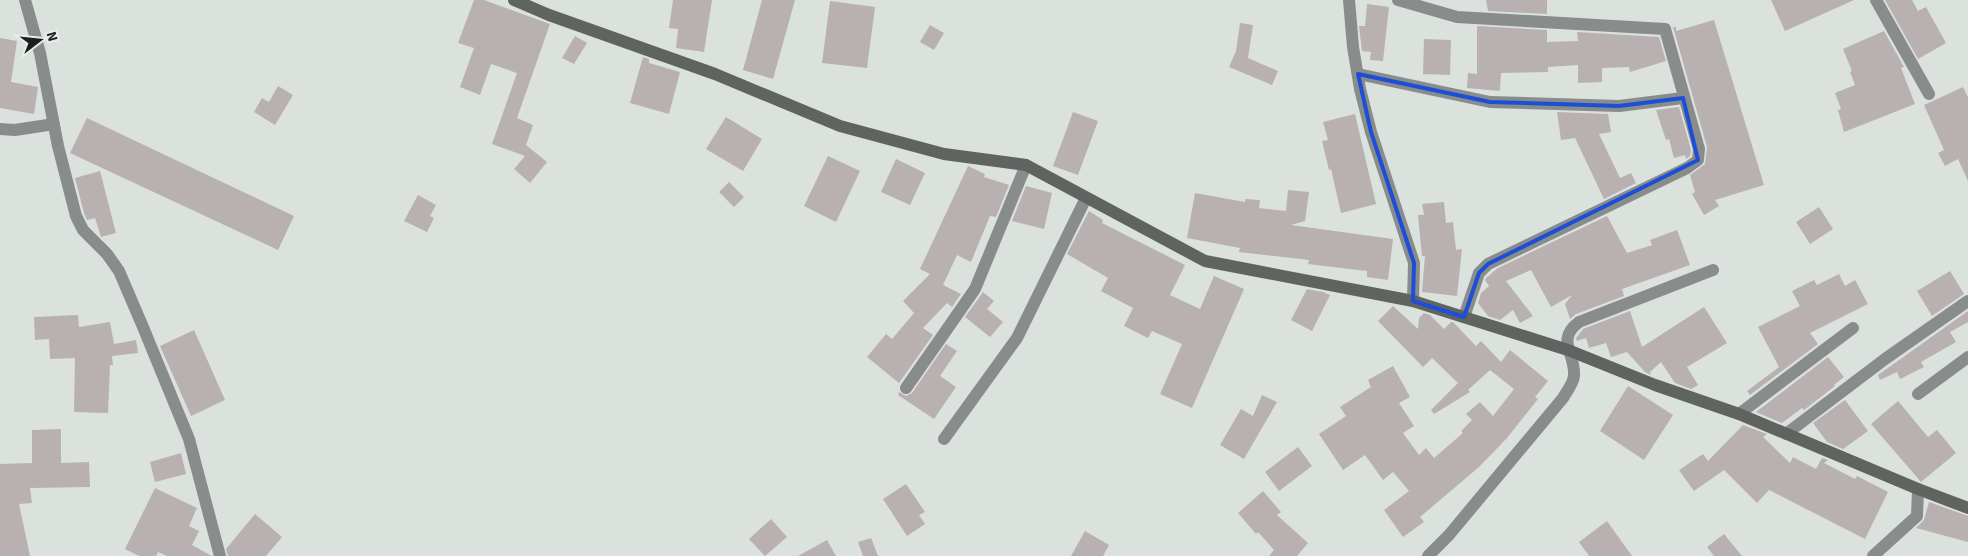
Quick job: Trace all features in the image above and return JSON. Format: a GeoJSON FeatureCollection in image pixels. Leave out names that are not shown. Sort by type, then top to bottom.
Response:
{"type":"FeatureCollection","features":[{"type":"Feature","properties":{"kind":"main road"},"geometry":{"type":"LineString","coordinates":[[514,0],[549,15],[715,74],[840,126],[944,154],[1026,165],[1205,261],[1413,301],[1568,350],[1655,385],[1739,414],[1968,508]]}},
{"type":"Feature","properties":{"kind":"street"},"geometry":{"type":"LineString","coordinates":[[24,0],[40,53],[58,146],[76,216],[83,230],[107,254],[119,271],[189,439],[220,556]]}},
{"type":"Feature","properties":{"kind":"street"},"geometry":{"type":"LineString","coordinates":[[1348,0],[1353,47],[1370,132],[1414,262],[1413,301]]}},
{"type":"Feature","properties":{"kind":"street"},"geometry":{"type":"LineString","coordinates":[[1398,0],[1457,17],[1665,29],[1699,149],[1698,160],[1687,168],[1488,264],[1479,273],[1464,317]]}},
{"type":"Feature","properties":{"kind":"street"},"geometry":{"type":"LineString","coordinates":[[1876,0],[1929,94]]}},
{"type":"Feature","properties":{"kind":"street"},"geometry":{"type":"LineString","coordinates":[[1358,74],[1490,102],[1619,106],[1683,98]]}},
{"type":"Feature","properties":{"kind":"street"},"geometry":{"type":"LineString","coordinates":[[0,129],[15,130],[54,124]]}},
{"type":"Feature","properties":{"kind":"street"},"geometry":{"type":"LineString","coordinates":[[906,388],[975,289],[1026,165]]}},
{"type":"Feature","properties":{"kind":"street"},"geometry":{"type":"LineString","coordinates":[[944,439],[1017,338],[1086,198]]}},
{"type":"Feature","properties":{"kind":"street"},"geometry":{"type":"LineString","coordinates":[[1428,556],[1449,535],[1563,398],[1574,379],[1574,368],[1568,350],[1567,335],[1570,329],[1579,322],[1713,270]]}},
{"type":"Feature","properties":{"kind":"street"},"geometry":{"type":"LineString","coordinates":[[1786,434],[1885,359],[1968,301]]}},
{"type":"Feature","properties":{"kind":"street"},"geometry":{"type":"LineString","coordinates":[[1739,414],[1853,328]]}},
{"type":"Feature","properties":{"kind":"street"},"geometry":{"type":"LineString","coordinates":[[1918,394],[1968,358]]}},
{"type":"Feature","properties":{"kind":"street"},"geometry":{"type":"LineString","coordinates":[[1873,556],[1917,516],[1918,489]]}},
{"type":"Feature","properties":{"kind":"highlighted area"},"geometry":{"type":"Polygon","coordinates":[[[1358,74],[1490,102],[1619,106],[1683,98],[1698,160],[1488,264],[1479,273],[1464,317],[1413,301],[1414,263],[1371,132],[1358,74]]]}},
{"type":"Feature","properties":{"kind":"building"},"geometry":{"type":"Polygon","coordinates":[[[474,0],[484,0],[550,24],[517,118],[533,125],[526,145],[547,162],[530,183],[514,169],[525,156],[492,144],[517,73],[491,64],[480,95],[460,87],[474,48],[458,43],[474,0]]]}},
{"type":"Feature","properties":{"kind":"building"},"geometry":{"type":"Polygon","coordinates":[[[673,0],[712,0],[704,52],[676,48],[678,29],[669,28],[673,0]]]}},
{"type":"Feature","properties":{"kind":"building"},"geometry":{"type":"Polygon","coordinates":[[[762,0],[795,0],[773,79],[743,70],[762,0]]]}},
{"type":"Feature","properties":{"kind":"building"},"geometry":{"type":"Polygon","coordinates":[[[1486,0],[1547,0],[1547,14],[1488,11],[1486,0]]]}},
{"type":"Feature","properties":{"kind":"building"},"geometry":{"type":"Polygon","coordinates":[[[1771,0],[1854,0],[1785,31],[1771,0]]]}},
{"type":"Feature","properties":{"kind":"building"},"geometry":{"type":"Polygon","coordinates":[[[1885,0],[1912,0],[1918,11],[1926,7],[1946,43],[1918,59],[1885,0]]]}},
{"type":"Feature","properties":{"kind":"building"},"geometry":{"type":"Polygon","coordinates":[[[830,1],[875,7],[867,68],[822,63],[830,1]]]}},
{"type":"Feature","properties":{"kind":"building"},"geometry":{"type":"Polygon","coordinates":[[[1367,4],[1389,7],[1383,61],[1370,60],[1371,52],[1362,51],[1359,26],[1365,26],[1367,4]]]}},
{"type":"Feature","properties":{"kind":"building"},"geometry":{"type":"Polygon","coordinates":[[[1714,20],[1764,185],[1715,200],[1719,206],[1704,215],[1692,194],[1695,192],[1690,175],[1705,164],[1707,147],[1673,27],[1676,27],[1676,31],[1714,20]]]}},
{"type":"Feature","properties":{"kind":"building"},"geometry":{"type":"Polygon","coordinates":[[[1240,23],[1253,25],[1248,58],[1278,71],[1272,85],[1229,67],[1236,51],[1240,23]]]}},
{"type":"Feature","properties":{"kind":"building"},"geometry":{"type":"Polygon","coordinates":[[[930,25],[944,33],[934,50],[920,42],[930,25]]]}},
{"type":"Feature","properties":{"kind":"building"},"geometry":{"type":"Polygon","coordinates":[[[1477,26],[1547,30],[1547,42],[1578,41],[1577,32],[1659,37],[1666,61],[1630,72],[1629,67],[1602,68],[1602,82],[1578,83],[1578,65],[1548,67],[1548,72],[1501,73],[1500,91],[1467,88],[1468,73],[1477,74],[1477,26]]]}},
{"type":"Feature","properties":{"kind":"building"},"geometry":{"type":"Polygon","coordinates":[[[1884,31],[1904,67],[1901,68],[1915,104],[1844,132],[1838,110],[1841,109],[1835,93],[1855,85],[1850,72],[1852,71],[1843,49],[1884,31]]]}},
{"type":"Feature","properties":{"kind":"building"},"geometry":{"type":"Polygon","coordinates":[[[575,36],[587,43],[574,64],[562,58],[575,36]]]}},
{"type":"Feature","properties":{"kind":"building"},"geometry":{"type":"Polygon","coordinates":[[[0,38],[17,41],[11,82],[38,87],[34,114],[0,108],[0,38]]]}},
{"type":"Feature","properties":{"kind":"building"},"geometry":{"type":"Polygon","coordinates":[[[1424,39],[1451,40],[1450,75],[1423,74],[1424,39]]]}},
{"type":"Feature","properties":{"kind":"building"},"geometry":{"type":"Polygon","coordinates":[[[643,57],[649,59],[649,63],[680,72],[669,114],[630,103],[643,57]]]}},
{"type":"Feature","properties":{"kind":"building"},"geometry":{"type":"Polygon","coordinates":[[[278,86],[293,95],[275,125],[254,112],[262,98],[269,102],[278,86]]]}},
{"type":"Feature","properties":{"kind":"building"},"geometry":{"type":"Polygon","coordinates":[[[1963,87],[1968,97],[1968,181],[1958,159],[1945,166],[1938,153],[1944,150],[1924,105],[1963,87]]]}},
{"type":"Feature","properties":{"kind":"building"},"geometry":{"type":"Polygon","coordinates":[[[1679,107],[1691,150],[1690,156],[1686,159],[1685,155],[1674,158],[1669,139],[1666,140],[1656,110],[1679,107]]]}},
{"type":"Feature","properties":{"kind":"building"},"geometry":{"type":"Polygon","coordinates":[[[1073,112],[1098,121],[1078,175],[1053,166],[1073,112]]]}},
{"type":"Feature","properties":{"kind":"building"},"geometry":{"type":"Polygon","coordinates":[[[1557,112],[1608,114],[1611,132],[1599,134],[1620,178],[1631,173],[1636,183],[1604,199],[1575,138],[1561,140],[1557,112]]]}},
{"type":"Feature","properties":{"kind":"building"},"geometry":{"type":"Polygon","coordinates":[[[1355,114],[1376,204],[1341,213],[1331,169],[1329,170],[1322,141],[1328,140],[1323,122],[1355,114]]]}},
{"type":"Feature","properties":{"kind":"building"},"geometry":{"type":"Polygon","coordinates":[[[726,117],[762,139],[743,171],[706,149],[726,117]]]}},
{"type":"Feature","properties":{"kind":"building"},"geometry":{"type":"Polygon","coordinates":[[[87,118],[294,216],[278,250],[70,153],[87,118]]]}},
{"type":"Feature","properties":{"kind":"building"},"geometry":{"type":"Polygon","coordinates":[[[828,156],[860,171],[836,222],[804,206],[828,156]]]}},
{"type":"Feature","properties":{"kind":"building"},"geometry":{"type":"Polygon","coordinates":[[[896,159],[925,173],[910,205],[881,192],[896,159]]]}},
{"type":"Feature","properties":{"kind":"building"},"geometry":{"type":"Polygon","coordinates":[[[968,166],[985,174],[984,177],[1009,185],[996,217],[990,216],[971,262],[957,255],[943,285],[961,294],[952,307],[947,303],[923,328],[933,335],[899,383],[867,357],[886,334],[892,339],[914,313],[903,301],[930,274],[920,269],[968,166]]]}},
{"type":"Feature","properties":{"kind":"building"},"geometry":{"type":"Polygon","coordinates":[[[100,171],[116,233],[101,237],[95,218],[87,220],[75,178],[100,171]]]}},
{"type":"Feature","properties":{"kind":"building"},"geometry":{"type":"Polygon","coordinates":[[[729,182],[744,197],[734,207],[719,192],[729,182]]]}},
{"type":"Feature","properties":{"kind":"building"},"geometry":{"type":"Polygon","coordinates":[[[1026,186],[1052,193],[1044,229],[1012,221],[1026,186]]]}},
{"type":"Feature","properties":{"kind":"building"},"geometry":{"type":"Polygon","coordinates":[[[1288,190],[1309,192],[1305,221],[1291,225],[1393,239],[1388,280],[1367,277],[1367,271],[1308,264],[1309,260],[1239,252],[1240,248],[1187,238],[1195,193],[1245,202],[1245,199],[1260,200],[1259,208],[1286,211],[1288,190]]]}},
{"type":"Feature","properties":{"kind":"building"},"geometry":{"type":"Polygon","coordinates":[[[418,195],[436,205],[430,216],[434,218],[427,232],[404,221],[418,195]]]}},
{"type":"Feature","properties":{"kind":"building"},"geometry":{"type":"Polygon","coordinates":[[[1444,202],[1446,223],[1453,222],[1456,250],[1462,249],[1457,296],[1422,292],[1425,256],[1422,256],[1418,215],[1424,215],[1422,204],[1444,202]]]}},
{"type":"Feature","properties":{"kind":"building"},"geometry":{"type":"Polygon","coordinates":[[[1819,207],[1833,229],[1810,244],[1796,222],[1819,207]]]}},
{"type":"Feature","properties":{"kind":"building"},"geometry":{"type":"Polygon","coordinates":[[[1089,211],[1103,220],[1102,223],[1185,265],[1170,295],[1200,309],[1214,276],[1244,289],[1192,408],[1160,394],[1182,344],[1152,331],[1148,338],[1124,326],[1133,308],[1101,291],[1108,278],[1067,254],[1089,211]]]}},
{"type":"Feature","properties":{"kind":"building"},"geometry":{"type":"Polygon","coordinates":[[[1607,216],[1627,253],[1652,245],[1650,240],[1677,230],[1690,265],[1622,289],[1624,296],[1576,314],[1570,319],[1565,304],[1572,295],[1551,307],[1531,270],[1506,281],[1533,316],[1520,323],[1513,310],[1500,320],[1488,316],[1478,303],[1481,293],[1489,286],[1485,280],[1486,278],[1498,268],[1607,216]]]}},
{"type":"Feature","properties":{"kind":"building"},"geometry":{"type":"Polygon","coordinates":[[[1950,271],[1964,294],[1932,316],[1917,291],[1950,271]]]}},
{"type":"Feature","properties":{"kind":"building"},"geometry":{"type":"Polygon","coordinates":[[[1839,274],[1845,286],[1855,280],[1868,304],[1810,333],[1818,344],[1750,395],[1747,391],[1779,367],[1758,327],[1800,306],[1792,291],[1814,280],[1817,285],[1839,274]]]}},
{"type":"Feature","properties":{"kind":"building"},"geometry":{"type":"Polygon","coordinates":[[[1307,289],[1330,295],[1312,331],[1291,320],[1307,289]]]}},
{"type":"Feature","properties":{"kind":"building"},"geometry":{"type":"Polygon","coordinates":[[[983,292],[994,301],[987,309],[1003,322],[990,337],[965,317],[983,292]]]}},
{"type":"Feature","properties":{"kind":"building"},"geometry":{"type":"Polygon","coordinates":[[[1393,306],[1418,329],[1419,318],[1424,313],[1430,315],[1444,329],[1453,322],[1476,346],[1481,341],[1501,362],[1510,350],[1548,381],[1535,397],[1538,399],[1507,438],[1479,467],[1420,517],[1424,522],[1403,537],[1384,510],[1409,491],[1393,472],[1383,480],[1365,455],[1343,470],[1319,434],[1346,416],[1340,407],[1371,387],[1368,380],[1393,366],[1410,397],[1399,403],[1414,426],[1403,433],[1419,455],[1426,448],[1434,458],[1463,433],[1461,431],[1472,420],[1466,414],[1480,402],[1493,416],[1514,389],[1490,370],[1468,390],[1470,392],[1434,414],[1431,410],[1458,383],[1432,358],[1423,367],[1378,321],[1393,306]]]}},
{"type":"Feature","properties":{"kind":"building"},"geometry":{"type":"Polygon","coordinates":[[[1704,307],[1727,343],[1687,367],[1698,385],[1691,389],[1675,383],[1661,362],[1650,372],[1651,375],[1645,372],[1627,352],[1611,357],[1606,343],[1589,348],[1586,338],[1577,341],[1576,338],[1583,329],[1630,311],[1642,347],[1704,307]]]}},
{"type":"Feature","properties":{"kind":"building"},"geometry":{"type":"Polygon","coordinates":[[[1968,311],[1968,322],[1950,332],[1956,342],[1921,362],[1924,367],[1900,379],[1897,372],[1880,380],[1878,375],[1968,311]]]}},
{"type":"Feature","properties":{"kind":"building"},"geometry":{"type":"Polygon","coordinates":[[[78,315],[79,327],[110,322],[114,344],[136,340],[138,353],[112,356],[113,365],[110,365],[108,413],[74,412],[75,358],[50,359],[49,339],[35,340],[34,317],[78,315]]]}},
{"type":"Feature","properties":{"kind":"building"},"geometry":{"type":"Polygon","coordinates":[[[194,330],[225,400],[191,416],[160,346],[194,330]]]}},
{"type":"Feature","properties":{"kind":"building"},"geometry":{"type":"Polygon","coordinates":[[[946,344],[957,351],[940,376],[956,387],[934,419],[898,395],[899,392],[906,396],[912,393],[946,344]]]}},
{"type":"Feature","properties":{"kind":"building"},"geometry":{"type":"Polygon","coordinates":[[[1828,357],[1844,377],[1804,410],[1802,408],[1782,423],[1756,412],[1828,357]]]}},
{"type":"Feature","properties":{"kind":"building"},"geometry":{"type":"Polygon","coordinates":[[[1628,386],[1673,415],[1644,460],[1600,431],[1628,386]]]}},
{"type":"Feature","properties":{"kind":"building"},"geometry":{"type":"Polygon","coordinates":[[[1262,395],[1277,402],[1244,459],[1220,445],[1241,409],[1253,416],[1262,395]]]}},
{"type":"Feature","properties":{"kind":"building"},"geometry":{"type":"Polygon","coordinates":[[[1845,400],[1868,431],[1843,449],[1827,442],[1813,423],[1845,400]]]}},
{"type":"Feature","properties":{"kind":"building"},"geometry":{"type":"Polygon","coordinates":[[[1898,401],[1928,437],[1937,430],[1956,453],[1921,482],[1871,424],[1898,401]]]}},
{"type":"Feature","properties":{"kind":"building"},"geometry":{"type":"Polygon","coordinates":[[[1743,425],[1767,434],[1763,437],[1790,463],[1793,457],[1816,469],[1822,458],[1828,460],[1824,463],[1855,479],[1857,476],[1888,492],[1865,539],[1769,490],[1757,503],[1724,470],[1694,491],[1679,470],[1703,454],[1708,461],[1743,425]]]}},
{"type":"Feature","properties":{"kind":"building"},"geometry":{"type":"Polygon","coordinates":[[[61,429],[61,463],[89,462],[90,487],[30,488],[32,503],[19,504],[30,556],[0,556],[0,464],[32,463],[32,430],[61,429]]]}},
{"type":"Feature","properties":{"kind":"building"},"geometry":{"type":"Polygon","coordinates":[[[1298,447],[1312,466],[1279,491],[1265,472],[1298,447]]]}},
{"type":"Feature","properties":{"kind":"building"},"geometry":{"type":"Polygon","coordinates":[[[181,453],[186,474],[155,482],[150,462],[181,453]]]}},
{"type":"Feature","properties":{"kind":"building"},"geometry":{"type":"Polygon","coordinates":[[[906,484],[925,512],[919,515],[925,524],[907,536],[883,499],[906,484]]]}},
{"type":"Feature","properties":{"kind":"building"},"geometry":{"type":"Polygon","coordinates":[[[155,488],[197,508],[189,526],[199,531],[192,545],[212,556],[167,556],[158,552],[156,556],[139,556],[125,549],[155,488]]]}},
{"type":"Feature","properties":{"kind":"building"},"geometry":{"type":"Polygon","coordinates":[[[1263,491],[1281,512],[1277,515],[1308,543],[1297,556],[1269,556],[1274,550],[1258,532],[1256,534],[1238,513],[1263,491]]]}},
{"type":"Feature","properties":{"kind":"building"},"geometry":{"type":"Polygon","coordinates":[[[1929,502],[1968,516],[1968,542],[1916,528],[1924,520],[1929,502]]]}},
{"type":"Feature","properties":{"kind":"building"},"geometry":{"type":"Polygon","coordinates":[[[255,514],[282,537],[266,556],[228,556],[226,549],[255,514]]]}},
{"type":"Feature","properties":{"kind":"building"},"geometry":{"type":"Polygon","coordinates":[[[771,519],[787,537],[765,556],[749,539],[771,519]]]}},
{"type":"Feature","properties":{"kind":"building"},"geometry":{"type":"Polygon","coordinates":[[[1607,521],[1632,556],[1589,556],[1579,542],[1607,521]]]}},
{"type":"Feature","properties":{"kind":"building"},"geometry":{"type":"Polygon","coordinates":[[[1085,531],[1109,545],[1103,556],[1071,556],[1085,531]]]}},
{"type":"Feature","properties":{"kind":"building"},"geometry":{"type":"Polygon","coordinates":[[[1724,534],[1742,556],[1714,556],[1707,547],[1724,534]]]}},
{"type":"Feature","properties":{"kind":"building"},"geometry":{"type":"Polygon","coordinates":[[[871,538],[878,556],[863,556],[858,542],[871,538]]]}},
{"type":"Feature","properties":{"kind":"building"},"geometry":{"type":"Polygon","coordinates":[[[827,540],[836,556],[798,556],[827,540]]]}}]}
